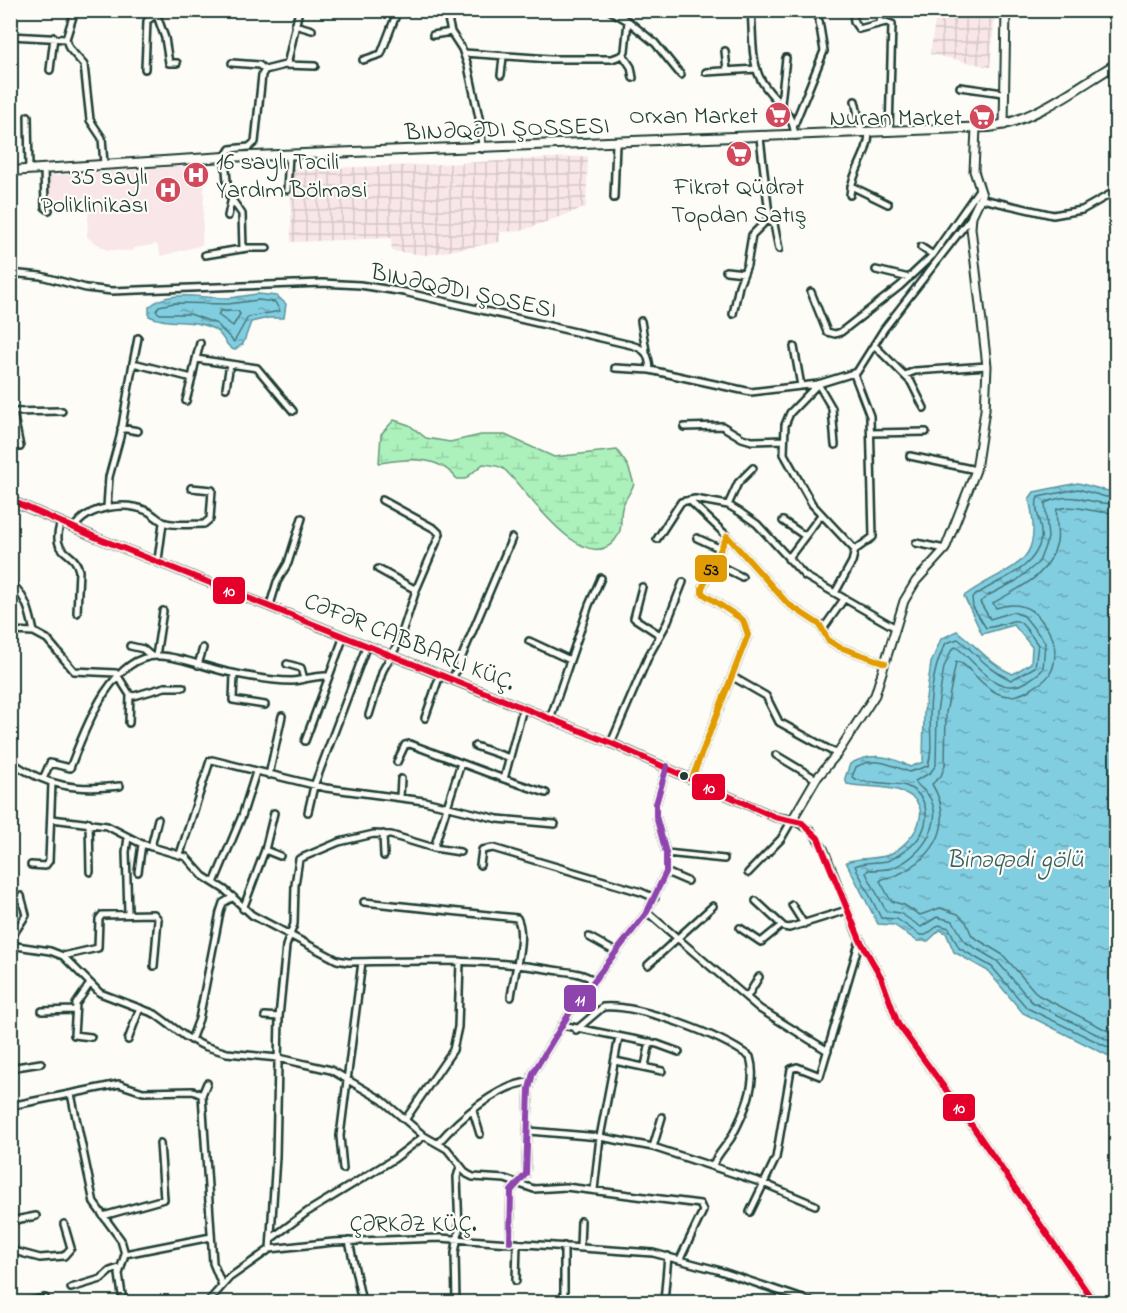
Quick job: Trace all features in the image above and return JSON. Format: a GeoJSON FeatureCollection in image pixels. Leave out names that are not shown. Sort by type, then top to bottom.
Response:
{"type":"FeatureCollection","features":[{"type":"Feature","properties":{"kind":"main road","name":"BINƏQƏDI ŞOSSESI"},"geometry":{"type":"LineString","coordinates":[[10,171],[225,157],[482,149],[976,128],[1004,125],[1031,114],[1116,64]]}},
{"type":"Feature","properties":{"kind":"street"},"geometry":{"type":"LineString","coordinates":[[75,10],[66,39],[69,48],[84,65],[90,120],[102,138],[104,164]]}},
{"type":"Feature","properties":{"kind":"street"},"geometry":{"type":"LineString","coordinates":[[285,65],[299,10]]}},
{"type":"Feature","properties":{"kind":"street"},"geometry":{"type":"LineString","coordinates":[[363,60],[381,54],[399,10]]}},
{"type":"Feature","properties":{"kind":"street"},"geometry":{"type":"LineString","coordinates":[[446,10],[451,32],[464,53],[481,126],[482,149]]}},
{"type":"Feature","properties":{"kind":"street"},"geometry":{"type":"LineString","coordinates":[[609,10],[628,21],[655,43],[681,75]]}},
{"type":"Feature","properties":{"kind":"street"},"geometry":{"type":"LineString","coordinates":[[751,10],[757,69],[763,84],[781,103],[794,125],[795,136]]}},
{"type":"Feature","properties":{"kind":"street"},"geometry":{"type":"LineString","coordinates":[[854,10],[854,22],[859,29],[889,22],[893,27],[889,131]]}},
{"type":"Feature","properties":{"kind":"street"},"geometry":{"type":"LineString","coordinates":[[880,10],[880,23]]}},
{"type":"Feature","properties":{"kind":"street"},"geometry":{"type":"LineString","coordinates":[[1004,125],[1006,10]]}},
{"type":"Feature","properties":{"kind":"street"},"geometry":{"type":"LineString","coordinates":[[145,69],[147,21],[155,12],[165,38],[169,63],[177,63]]}},
{"type":"Feature","properties":{"kind":"street"},"geometry":{"type":"LineString","coordinates":[[628,21],[623,55],[631,67],[633,78]]}},
{"type":"Feature","properties":{"kind":"street"},"geometry":{"type":"LineString","coordinates":[[794,125],[824,51],[819,21]]}},
{"type":"Feature","properties":{"kind":"street"},"geometry":{"type":"LineString","coordinates":[[295,25],[312,30]]}},
{"type":"Feature","properties":{"kind":"street"},"geometry":{"type":"LineString","coordinates":[[433,35],[451,32]]}},
{"type":"Feature","properties":{"kind":"street"},"geometry":{"type":"LineString","coordinates":[[10,36],[66,39]]}},
{"type":"Feature","properties":{"kind":"street"},"geometry":{"type":"LineString","coordinates":[[50,70],[54,37]]}},
{"type":"Feature","properties":{"kind":"street"},"geometry":{"type":"LineString","coordinates":[[725,51],[728,70]]}},
{"type":"Feature","properties":{"kind":"street"},"geometry":{"type":"LineString","coordinates":[[464,53],[480,52],[503,57],[612,59],[623,55]]}},
{"type":"Feature","properties":{"kind":"street"},"geometry":{"type":"LineString","coordinates":[[501,75],[503,57]]}},
{"type":"Feature","properties":{"kind":"street"},"geometry":{"type":"LineString","coordinates":[[781,103],[786,58]]}},
{"type":"Feature","properties":{"kind":"street"},"geometry":{"type":"LineString","coordinates":[[232,63],[259,65],[265,70]]}},
{"type":"Feature","properties":{"kind":"street"},"geometry":{"type":"LineString","coordinates":[[265,70],[285,65],[315,66]]}},
{"type":"Feature","properties":{"kind":"street"},"geometry":{"type":"LineString","coordinates":[[706,72],[757,69]]}},
{"type":"Feature","properties":{"kind":"street"},"geometry":{"type":"LineString","coordinates":[[243,249],[242,214],[231,202],[228,194],[225,157],[230,149],[249,147],[255,142],[259,83],[265,70]]}},
{"type":"Feature","properties":{"kind":"street"},"geometry":{"type":"LineString","coordinates":[[960,87],[1004,93]]}},
{"type":"Feature","properties":{"kind":"street"},"geometry":{"type":"LineString","coordinates":[[850,195],[851,186],[867,151],[866,132],[855,101]]}},
{"type":"Feature","properties":{"kind":"street"},"geometry":{"type":"LineString","coordinates":[[28,116],[29,170]]}},
{"type":"Feature","properties":{"kind":"street"},"geometry":{"type":"LineString","coordinates":[[615,368],[650,370],[741,392],[818,384],[854,374],[861,368],[874,345],[972,216],[982,199],[974,171],[976,128]]}},
{"type":"Feature","properties":{"kind":"street"},"geometry":{"type":"LineString","coordinates":[[733,314],[752,235],[767,220],[769,207],[760,138]]}},
{"type":"Feature","properties":{"kind":"street"},"geometry":{"type":"LineString","coordinates":[[614,198],[616,143]]}},
{"type":"Feature","properties":{"kind":"street"},"geometry":{"type":"LineString","coordinates":[[287,190],[289,155]]}},
{"type":"Feature","properties":{"kind":"street"},"geometry":{"type":"LineString","coordinates":[[44,169],[45,207],[49,210]]}},
{"type":"Feature","properties":{"kind":"street"},"geometry":{"type":"LineString","coordinates":[[851,186],[888,204]]}},
{"type":"Feature","properties":{"kind":"street"},"geometry":{"type":"LineString","coordinates":[[811,292],[825,328],[835,334],[909,278],[933,255],[980,188]]}},
{"type":"Feature","properties":{"kind":"street"},"geometry":{"type":"LineString","coordinates":[[982,199],[1053,215],[1082,210],[1116,191]]}},
{"type":"Feature","properties":{"kind":"street"},"geometry":{"type":"LineString","coordinates":[[228,216],[231,202]]}},
{"type":"Feature","properties":{"kind":"street"},"geometry":{"type":"LineString","coordinates":[[748,873],[782,839],[816,779],[837,754],[875,695],[894,627],[912,586],[945,549],[976,470],[984,420],[987,366],[982,312],[972,257],[972,216]]}},
{"type":"Feature","properties":{"kind":"street"},"geometry":{"type":"LineString","coordinates":[[767,220],[774,224],[779,249]]}},
{"type":"Feature","properties":{"kind":"street"},"geometry":{"type":"LineString","coordinates":[[921,247],[933,255]]}},
{"type":"Feature","properties":{"kind":"street"},"geometry":{"type":"LineString","coordinates":[[205,255],[267,248]]}},
{"type":"Feature","properties":{"kind":"street"},"geometry":{"type":"LineString","coordinates":[[876,270],[909,278]]}},
{"type":"Feature","properties":{"kind":"street"},"geometry":{"type":"LineString","coordinates":[[726,271],[744,273]]}},
{"type":"Feature","properties":{"kind":"street","name":"BINƏQƏDI ŞOSESI"},"geometry":{"type":"LineString","coordinates":[[10,273],[42,276],[93,290],[112,291],[322,284],[381,287],[631,345],[646,351]]}},
{"type":"Feature","properties":{"kind":"street"},"geometry":{"type":"LineString","coordinates":[[641,321],[650,370]]}},
{"type":"Feature","properties":{"kind":"street"},"geometry":{"type":"LineString","coordinates":[[107,507],[109,477],[138,338]]}},
{"type":"Feature","properties":{"kind":"street"},"geometry":{"type":"LineString","coordinates":[[186,401],[200,343]]}},
{"type":"Feature","properties":{"kind":"street"},"geometry":{"type":"LineString","coordinates":[[874,345],[905,375],[924,408]]}},
{"type":"Feature","properties":{"kind":"street"},"geometry":{"type":"LineString","coordinates":[[794,347],[801,386]]}},
{"type":"Feature","properties":{"kind":"street"},"geometry":{"type":"LineString","coordinates":[[196,359],[257,368],[293,411]]}},
{"type":"Feature","properties":{"kind":"street"},"geometry":{"type":"LineString","coordinates":[[133,363],[192,378]]}},
{"type":"Feature","properties":{"kind":"street"},"geometry":{"type":"LineString","coordinates":[[226,388],[230,364]]}},
{"type":"Feature","properties":{"kind":"street"},"geometry":{"type":"LineString","coordinates":[[905,375],[915,371],[987,366]]}},
{"type":"Feature","properties":{"kind":"street"},"geometry":{"type":"LineString","coordinates":[[835,593],[852,562],[855,550],[873,537],[871,433],[866,404],[854,374]]}},
{"type":"Feature","properties":{"kind":"street"},"geometry":{"type":"LineString","coordinates":[[818,384],[790,413],[785,425],[783,440],[788,462],[797,473],[812,504],[855,550]]}},
{"type":"Feature","properties":{"kind":"street"},"geometry":{"type":"LineString","coordinates":[[818,384],[832,408],[835,445]]}},
{"type":"Feature","properties":{"kind":"street"},"geometry":{"type":"LineString","coordinates":[[20,447],[12,412],[62,411]]}},
{"type":"Feature","properties":{"kind":"street"},"geometry":{"type":"LineString","coordinates":[[684,426],[722,426],[752,441],[783,440]]}},
{"type":"Feature","properties":{"kind":"street"},"geometry":{"type":"LineString","coordinates":[[121,428],[138,431]]}},
{"type":"Feature","properties":{"kind":"street"},"geometry":{"type":"LineString","coordinates":[[871,433],[926,432]]}},
{"type":"Feature","properties":{"kind":"street"},"geometry":{"type":"LineString","coordinates":[[910,456],[976,470]]}},
{"type":"Feature","properties":{"kind":"street"},"geometry":{"type":"LineString","coordinates":[[728,505],[738,483],[753,468]]}},
{"type":"Feature","properties":{"kind":"street"},"geometry":{"type":"LineString","coordinates":[[163,523],[208,522],[212,490],[191,488]]}},
{"type":"Feature","properties":{"kind":"street"},"geometry":{"type":"LineString","coordinates":[[10,500],[74,528],[667,766],[775,817],[792,820],[811,830],[821,843],[860,940],[874,960],[898,1024],[973,1126],[1094,1302]]}},
{"type":"Feature","properties":{"kind":"street"},"geometry":{"type":"LineString","coordinates":[[369,714],[440,534],[382,500]]}},
{"type":"Feature","properties":{"kind":"street"},"geometry":{"type":"LineString","coordinates":[[688,500],[727,536],[788,604],[817,622],[828,640],[839,647],[885,663]]}},
{"type":"Feature","properties":{"kind":"street"},"geometry":{"type":"LineString","coordinates":[[657,539],[676,506],[688,500],[728,505],[757,524],[806,576],[894,627]]}},
{"type":"Feature","properties":{"kind":"street"},"geometry":{"type":"LineString","coordinates":[[74,528],[79,522],[107,507],[120,504],[141,508],[157,516],[163,523],[158,560]]}},
{"type":"Feature","properties":{"kind":"street"},"geometry":{"type":"LineString","coordinates":[[788,559],[821,515]]}},
{"type":"Feature","properties":{"kind":"street"},"geometry":{"type":"LineString","coordinates":[[270,605],[277,582],[288,563],[303,518]]}},
{"type":"Feature","properties":{"kind":"street"},"geometry":{"type":"LineString","coordinates":[[783,521],[805,536]]}},
{"type":"Feature","properties":{"kind":"street"},"geometry":{"type":"LineString","coordinates":[[61,522],[57,537],[58,547],[78,566],[79,571],[77,613]]}},
{"type":"Feature","properties":{"kind":"street"},"geometry":{"type":"LineString","coordinates":[[692,778],[746,644],[747,626],[737,614],[702,592],[727,536]]}},
{"type":"Feature","properties":{"kind":"street"},"geometry":{"type":"LineString","coordinates":[[452,680],[512,538]]}},
{"type":"Feature","properties":{"kind":"street"},"geometry":{"type":"LineString","coordinates":[[697,538],[721,549]]}},
{"type":"Feature","properties":{"kind":"street"},"geometry":{"type":"LineString","coordinates":[[916,543],[945,549]]}},
{"type":"Feature","properties":{"kind":"street"},"geometry":{"type":"LineString","coordinates":[[714,563],[742,577]]}},
{"type":"Feature","properties":{"kind":"street"},"geometry":{"type":"LineString","coordinates":[[378,569],[416,590]]}},
{"type":"Feature","properties":{"kind":"street"},"geometry":{"type":"LineString","coordinates":[[550,719],[601,578]]}},
{"type":"Feature","properties":{"kind":"street"},"geometry":{"type":"LineString","coordinates":[[611,743],[660,634],[668,623],[683,582]]}},
{"type":"Feature","properties":{"kind":"street"},"geometry":{"type":"LineString","coordinates":[[13,585],[24,595],[34,633]]}},
{"type":"Feature","properties":{"kind":"street"},"geometry":{"type":"LineString","coordinates":[[642,587],[634,618],[660,634]]}},
{"type":"Feature","properties":{"kind":"street"},"geometry":{"type":"LineString","coordinates":[[823,629],[844,599]]}},
{"type":"Feature","properties":{"kind":"street"},"geometry":{"type":"LineString","coordinates":[[154,656],[164,611]]}},
{"type":"Feature","properties":{"kind":"street"},"geometry":{"type":"LineString","coordinates":[[10,631],[34,633],[54,646],[74,670],[106,672],[119,676],[130,695],[129,723]]}},
{"type":"Feature","properties":{"kind":"street"},"geometry":{"type":"LineString","coordinates":[[304,741],[345,636]]}},
{"type":"Feature","properties":{"kind":"street"},"geometry":{"type":"LineString","coordinates":[[530,641],[570,660]]}},
{"type":"Feature","properties":{"kind":"street"},"geometry":{"type":"LineString","coordinates":[[308,812],[314,786],[367,645]]}},
{"type":"Feature","properties":{"kind":"street"},"geometry":{"type":"LineString","coordinates":[[130,646],[154,656],[234,674],[282,680],[328,676]]}},
{"type":"Feature","properties":{"kind":"street"},"geometry":{"type":"LineString","coordinates":[[198,665],[203,648]]}},
{"type":"Feature","properties":{"kind":"street"},"geometry":{"type":"LineString","coordinates":[[43,779],[50,763],[70,768],[88,721],[119,676],[134,663],[154,656]]}},
{"type":"Feature","properties":{"kind":"street"},"geometry":{"type":"LineString","coordinates":[[287,664],[301,668],[304,679]]}},
{"type":"Feature","properties":{"kind":"street"},"geometry":{"type":"LineString","coordinates":[[234,674],[233,700],[265,705]]}},
{"type":"Feature","properties":{"kind":"street"},"geometry":{"type":"LineString","coordinates":[[425,718],[440,675]]}},
{"type":"Feature","properties":{"kind":"street"},"geometry":{"type":"LineString","coordinates":[[733,678],[766,696],[779,722],[837,754]]}},
{"type":"Feature","properties":{"kind":"street"},"geometry":{"type":"LineString","coordinates":[[130,695],[134,696],[165,687],[183,687]]}},
{"type":"Feature","properties":{"kind":"street"},"geometry":{"type":"LineString","coordinates":[[504,779],[523,708]]}},
{"type":"Feature","properties":{"kind":"street"},"geometry":{"type":"LineString","coordinates":[[269,775],[282,716]]}},
{"type":"Feature","properties":{"kind":"street"},"geometry":{"type":"LineString","coordinates":[[397,762],[405,745],[410,744],[546,793]]}},
{"type":"Feature","properties":{"kind":"street"},"geometry":{"type":"LineString","coordinates":[[475,746],[510,758]]}},
{"type":"Feature","properties":{"kind":"street"},"geometry":{"type":"LineString","coordinates":[[776,755],[816,779]]}},
{"type":"Feature","properties":{"kind":"street"},"geometry":{"type":"LineString","coordinates":[[180,854],[210,760],[314,786],[400,797],[498,819],[555,824]]}},
{"type":"Feature","properties":{"kind":"street"},"geometry":{"type":"LineString","coordinates":[[10,761],[51,783],[88,790],[120,786]]}},
{"type":"Feature","properties":{"kind":"street"},"geometry":{"type":"LineString","coordinates":[[434,848],[461,763]]}},
{"type":"Feature","properties":{"kind":"street"},"geometry":{"type":"LineString","coordinates":[[516,1281],[509,1198],[511,1191],[526,1174],[530,1082],[562,1025],[592,980],[647,912],[666,873],[666,853],[656,816],[656,804],[667,766]]}},
{"type":"Feature","properties":{"kind":"street"},"geometry":{"type":"LineString","coordinates":[[214,883],[242,816],[256,772]]}},
{"type":"Feature","properties":{"kind":"street"},"geometry":{"type":"LineString","coordinates":[[400,797],[401,779]]}},
{"type":"Feature","properties":{"kind":"street"},"geometry":{"type":"LineString","coordinates":[[32,865],[48,864],[52,819],[51,783]]}},
{"type":"Feature","properties":{"kind":"street"},"geometry":{"type":"LineString","coordinates":[[243,909],[265,850],[274,813]]}},
{"type":"Feature","properties":{"kind":"street"},"geometry":{"type":"LineString","coordinates":[[52,819],[89,822],[116,829],[151,848],[180,854],[233,897],[243,909],[337,960],[517,964],[581,974],[592,980]]}},
{"type":"Feature","properties":{"kind":"street"},"geometry":{"type":"LineString","coordinates":[[151,848],[158,819]]}},
{"type":"Feature","properties":{"kind":"street"},"geometry":{"type":"LineString","coordinates":[[89,822],[90,872]]}},
{"type":"Feature","properties":{"kind":"street"},"geometry":{"type":"LineString","coordinates":[[382,834],[384,856]]}},
{"type":"Feature","properties":{"kind":"street"},"geometry":{"type":"LineString","coordinates":[[208,1302],[222,1285],[270,1249],[279,1017],[285,951],[294,924],[295,885],[299,859],[352,838],[382,834],[434,848],[460,852]]}},
{"type":"Feature","properties":{"kind":"street"},"geometry":{"type":"LineString","coordinates":[[128,837],[128,912]]}},
{"type":"Feature","properties":{"kind":"street"},"geometry":{"type":"LineString","coordinates":[[138,872],[142,844]]}},
{"type":"Feature","properties":{"kind":"street"},"geometry":{"type":"LineString","coordinates":[[480,865],[482,850],[493,848],[630,888],[655,898]]}},
{"type":"Feature","properties":{"kind":"street"},"geometry":{"type":"LineString","coordinates":[[265,850],[280,856]]}},
{"type":"Feature","properties":{"kind":"street"},"geometry":{"type":"LineString","coordinates":[[666,853],[724,859]]}},
{"type":"Feature","properties":{"kind":"street"},"geometry":{"type":"LineString","coordinates":[[666,873],[687,881]]}},
{"type":"Feature","properties":{"kind":"street"},"geometry":{"type":"LineString","coordinates":[[10,958],[13,935],[26,915],[21,896]]}},
{"type":"Feature","properties":{"kind":"street"},"geometry":{"type":"LineString","coordinates":[[191,1040],[199,1019],[220,912],[223,903],[233,897]]}},
{"type":"Feature","properties":{"kind":"street"},"geometry":{"type":"LineString","coordinates":[[364,902],[513,917],[520,921],[517,964],[511,997]]}},
{"type":"Feature","properties":{"kind":"street"},"geometry":{"type":"LineString","coordinates":[[756,902],[782,925],[789,928],[847,910]]}},
{"type":"Feature","properties":{"kind":"street"},"geometry":{"type":"LineString","coordinates":[[792,905],[804,924]]}},
{"type":"Feature","properties":{"kind":"street"},"geometry":{"type":"LineString","coordinates":[[648,965],[713,906]]}},
{"type":"Feature","properties":{"kind":"street"},"geometry":{"type":"LineString","coordinates":[[63,956],[98,948],[99,920],[102,915],[128,912],[157,915],[158,944],[154,966]]}},
{"type":"Feature","properties":{"kind":"street"},"geometry":{"type":"LineString","coordinates":[[647,912],[773,1019],[828,1051]]}},
{"type":"Feature","properties":{"kind":"street"},"geometry":{"type":"LineString","coordinates":[[740,928],[761,942],[782,925]]}},
{"type":"Feature","properties":{"kind":"street"},"geometry":{"type":"LineString","coordinates":[[589,937],[616,952]]}},
{"type":"Feature","properties":{"kind":"street"},"geometry":{"type":"LineString","coordinates":[[750,1212],[779,1148],[791,1069],[797,1067],[820,1076],[860,940]]}},
{"type":"Feature","properties":{"kind":"street"},"geometry":{"type":"LineString","coordinates":[[11,945],[50,951],[63,956],[89,985],[110,998],[155,1014],[191,1040],[227,1053],[278,1058],[321,1066],[346,1078],[382,1100],[424,1136],[438,1143],[453,1155],[460,1167],[473,1177],[505,1179],[534,1189],[566,1187],[700,1204],[703,1211],[680,1259]]}},
{"type":"Feature","properties":{"kind":"street"},"geometry":{"type":"LineString","coordinates":[[405,1120],[453,1050],[458,1027],[460,961]]}},
{"type":"Feature","properties":{"kind":"street"},"geometry":{"type":"LineString","coordinates":[[343,1169],[340,1136],[362,962]]}},
{"type":"Feature","properties":{"kind":"street"},"geometry":{"type":"LineString","coordinates":[[747,997],[759,977]]}},
{"type":"Feature","properties":{"kind":"street"},"geometry":{"type":"LineString","coordinates":[[89,985],[78,999],[74,1010],[74,1035],[91,1037]]}},
{"type":"Feature","properties":{"kind":"street"},"geometry":{"type":"LineString","coordinates":[[576,1030],[603,1007],[663,1015],[750,1057],[754,1074],[751,1089],[732,1135],[713,1165]]}},
{"type":"Feature","properties":{"kind":"street"},"geometry":{"type":"LineString","coordinates":[[128,1040],[140,1008]]}},
{"type":"Feature","properties":{"kind":"street"},"geometry":{"type":"LineString","coordinates":[[42,1011],[74,1010]]}},
{"type":"Feature","properties":{"kind":"street"},"geometry":{"type":"LineString","coordinates":[[265,1016],[279,1017]]}},
{"type":"Feature","properties":{"kind":"street"},"geometry":{"type":"LineString","coordinates":[[562,1025],[576,1030],[650,1042],[679,1052]]}},
{"type":"Feature","properties":{"kind":"street"},"geometry":{"type":"LineString","coordinates":[[594,1190],[600,1137],[619,1037]]}},
{"type":"Feature","properties":{"kind":"street"},"geometry":{"type":"LineString","coordinates":[[645,1066],[650,1042]]}},
{"type":"Feature","properties":{"kind":"street"},"geometry":{"type":"LineString","coordinates":[[615,1061],[662,1071]]}},
{"type":"Feature","properties":{"kind":"street"},"geometry":{"type":"LineString","coordinates":[[10,1068],[41,1063]]}},
{"type":"Feature","properties":{"kind":"street"},"geometry":{"type":"LineString","coordinates":[[438,1143],[501,1089],[530,1082]]}},
{"type":"Feature","properties":{"kind":"street"},"geometry":{"type":"LineString","coordinates":[[207,1083],[202,1095],[211,1237],[214,1269],[222,1285]]}},
{"type":"Feature","properties":{"kind":"street"},"geometry":{"type":"LineString","coordinates":[[10,1106],[119,1084],[143,1092],[193,1091],[202,1095]]}},
{"type":"Feature","properties":{"kind":"street"},"geometry":{"type":"LineString","coordinates":[[71,1094],[94,1203],[121,1240],[125,1254],[119,1268],[123,1302]]}},
{"type":"Feature","properties":{"kind":"street"},"geometry":{"type":"LineString","coordinates":[[473,1111],[480,1134]]}},
{"type":"Feature","properties":{"kind":"street"},"geometry":{"type":"LineString","coordinates":[[653,1147],[662,1117]]}},
{"type":"Feature","properties":{"kind":"street"},"geometry":{"type":"LineString","coordinates":[[529,1131],[600,1137],[653,1147],[713,1165],[815,1205]]}},
{"type":"Feature","properties":{"kind":"street"},"geometry":{"type":"LineString","coordinates":[[272,1238],[307,1212],[394,1159],[424,1136]]}},
{"type":"Feature","properties":{"kind":"street"},"geometry":{"type":"LineString","coordinates":[[104,1215],[164,1199],[160,1143]]}},
{"type":"Feature","properties":{"kind":"street"},"geometry":{"type":"LineString","coordinates":[[456,1302],[456,1239],[459,1220],[458,1172],[460,1167]]}},
{"type":"Feature","properties":{"kind":"street"},"geometry":{"type":"LineString","coordinates":[[10,1221],[36,1216]]}},
{"type":"Feature","properties":{"kind":"street"},"geometry":{"type":"LineString","coordinates":[[580,1247],[581,1221]]}},
{"type":"Feature","properties":{"kind":"street"},"geometry":{"type":"LineString","coordinates":[[10,1244],[14,1251],[40,1258],[63,1256],[71,1248],[64,1224]]}},
{"type":"Feature","properties":{"kind":"street"},"geometry":{"type":"LineString","coordinates":[[125,1254],[211,1237]]}},
{"type":"Feature","properties":{"kind":"street","name":"ÇƏRKƏZ KÜÇ."},"geometry":{"type":"LineString","coordinates":[[270,1249],[349,1241],[456,1239],[637,1251],[680,1259],[812,1302]]}},
{"type":"Feature","properties":{"kind":"street"},"geometry":{"type":"LineString","coordinates":[[349,1241],[362,1302]]}},
{"type":"Feature","properties":{"kind":"street"},"geometry":{"type":"LineString","coordinates":[[564,1246],[564,1302]]}},
{"type":"Feature","properties":{"kind":"street"},"geometry":{"type":"LineString","coordinates":[[664,1302],[668,1256]]}},
{"type":"Feature","properties":{"kind":"street"},"geometry":{"type":"LineString","coordinates":[[71,1288],[98,1281],[110,1271],[119,1268]]}},
{"type":"Feature","properties":{"kind":"street"},"geometry":{"type":"LineString","coordinates":[[26,1302],[45,1298]]}},
{"type":"Feature","properties":{"kind":"shaded area"},"geometry":{"type":"Polygon","coordinates":[[[955,11],[995,11],[990,67],[930,54],[935,22],[955,11]]]}},
{"type":"Feature","properties":{"kind":"shaded area"},"geometry":{"type":"Polygon","coordinates":[[[588,156],[586,207],[521,231],[500,232],[500,242],[426,255],[392,251],[391,238],[291,242],[291,169],[424,165],[588,156]]]}},
{"type":"Feature","properties":{"kind":"shaded area"},"geometry":{"type":"Polygon","coordinates":[[[205,165],[202,245],[161,256],[157,244],[134,248],[133,251],[107,250],[87,237],[89,206],[49,206],[49,176],[205,165]]]}},
{"type":"Feature","properties":{"kind":"green space"},"geometry":{"type":"Polygon","coordinates":[[[394,420],[409,425],[426,438],[450,442],[481,435],[505,435],[554,457],[617,450],[628,466],[634,484],[623,505],[618,536],[602,549],[587,548],[556,526],[505,470],[498,466],[483,464],[465,479],[457,479],[441,465],[431,462],[400,460],[379,463],[381,434],[394,420]]]}},
{"type":"Feature","properties":{"kind":"water"},"geometry":{"type":"Polygon","coordinates":[[[258,294],[277,296],[286,304],[284,318],[268,318],[251,322],[243,344],[234,350],[217,331],[206,325],[165,321],[149,316],[149,307],[166,298],[187,296],[229,298],[258,294]]]}},
{"type":"Feature","properties":{"kind":"water","name":"Binəqədi gölü"},"geometry":{"type":"Polygon","coordinates":[[[1078,483],[1108,491],[1116,490],[1116,1057],[1109,1056],[1023,1013],[988,971],[954,952],[946,933],[940,930],[928,941],[917,941],[894,925],[878,924],[846,862],[888,855],[906,843],[918,825],[919,806],[914,798],[903,792],[883,787],[847,784],[845,778],[850,764],[865,758],[880,756],[910,767],[923,762],[924,712],[931,663],[941,639],[957,631],[990,660],[1013,674],[1031,663],[1032,647],[1014,625],[982,634],[964,596],[1009,569],[1028,552],[1032,539],[1033,522],[1029,499],[1034,492],[1078,483]]]}},
{"type":"Feature","properties":{"kind":"transit line","name":"10"},"geometry":{"type":"LineString","coordinates":[[10,500],[95,537],[611,743],[775,817],[802,823],[818,838],[860,940],[881,977],[898,1024],[973,1127],[1094,1302]]}},
{"type":"Feature","properties":{"kind":"transit line","name":"53"},"geometry":{"type":"LineString","coordinates":[[692,778],[748,635],[743,620],[702,593],[702,588],[727,536],[788,604],[820,625],[828,640],[839,647],[885,663]]}},
{"type":"Feature","properties":{"kind":"transit line","name":"11"},"geometry":{"type":"LineString","coordinates":[[510,1242],[511,1191],[526,1174],[529,1089],[533,1073],[572,1009],[647,912],[666,872],[666,853],[656,816],[656,804],[667,766]]}},
{"type":"Feature","properties":{"kind":"place","name":"Orxan Market"},"geometry":{"type":"Point","coordinates":[778,115]}},
{"type":"Feature","properties":{"kind":"place","name":"Nuran Market"},"geometry":{"type":"Point","coordinates":[982,117]}},
{"type":"Feature","properties":{"kind":"place","name":"Fikrət Qüdrət Topdan Satış"},"geometry":{"type":"Point","coordinates":[739,154]}},
{"type":"Feature","properties":{"kind":"place","name":"16 saylı Təcili Yardım Bölməsi"},"geometry":{"type":"Point","coordinates":[196,175]}},
{"type":"Feature","properties":{"kind":"place","name":"35 saylı Poliklinikası"},"geometry":{"type":"Point","coordinates":[168,190]}}]}
